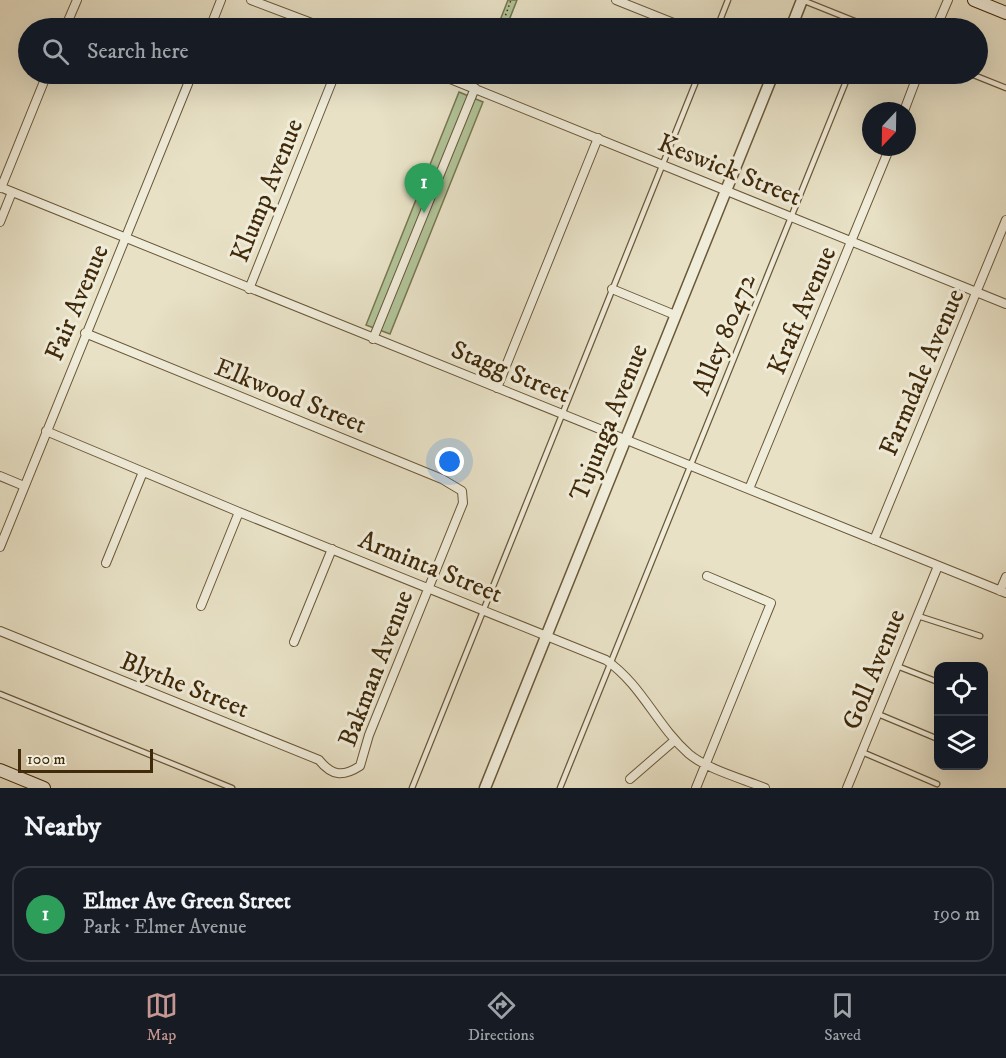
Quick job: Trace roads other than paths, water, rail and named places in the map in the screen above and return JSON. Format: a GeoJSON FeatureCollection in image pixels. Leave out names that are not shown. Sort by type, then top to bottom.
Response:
{"type":"FeatureCollection","features":[{"type":"Feature","properties":{"kind":"main road"},"geometry":{"type":"LineString","coordinates":[[974,0],[1006,13]]}},
{"type":"Feature","properties":{"kind":"main road"},"geometry":{"type":"LineString","coordinates":[[0,770],[44,788]]}},
{"type":"Feature","properties":{"kind":"street"},"geometry":{"type":"LineString","coordinates":[[69,18],[77,0]]}},
{"type":"Feature","properties":{"kind":"street"},"geometry":{"type":"LineString","coordinates":[[214,18],[221,0]]}},
{"type":"Feature","properties":{"kind":"street"},"geometry":{"type":"LineString","coordinates":[[251,0],[299,18]]}},
{"type":"Feature","properties":{"kind":"street"},"geometry":{"type":"LineString","coordinates":[[616,0],[661,18]]}},
{"type":"Feature","properties":{"kind":"street"},"geometry":{"type":"LineString","coordinates":[[940,18],[948,0]]}},
{"type":"Feature","properties":{"kind":"street"},"geometry":{"type":"LineString","coordinates":[[794,18],[798,1]]}},
{"type":"Feature","properties":{"kind":"street"},"geometry":{"type":"LineString","coordinates":[[0,187],[43,84]]}},
{"type":"Feature","properties":{"kind":"street","name":"Fair Avenue"},"geometry":{"type":"LineString","coordinates":[[0,547],[188,84]]}},
{"type":"Feature","properties":{"kind":"street","name":"Klump Avenue"},"geometry":{"type":"LineString","coordinates":[[249,289],[331,84]]}},
{"type":"Feature","properties":{"kind":"street","name":"Keswick Street"},"geometry":{"type":"LineString","coordinates":[[464,84],[1006,304]]}},
{"type":"Feature","properties":{"kind":"street","name":"Tujunga Avenue"},"geometry":{"type":"LineString","coordinates":[[485,788],[769,84]]}},
{"type":"Feature","properties":{"kind":"street"},"geometry":{"type":"LineString","coordinates":[[907,102],[914,84]]}},
{"type":"Feature","properties":{"kind":"street"},"geometry":{"type":"LineString","coordinates":[[373,339],[475,88]]}},
{"type":"Feature","properties":{"kind":"street"},"geometry":{"type":"LineString","coordinates":[[497,388],[598,138]]}},
{"type":"Feature","properties":{"kind":"street","name":"Kraft Avenue"},"geometry":{"type":"LineString","coordinates":[[749,489],[886,156]]}},
{"type":"Feature","properties":{"kind":"street","name":"Stagg Street"},"geometry":{"type":"LineString","coordinates":[[0,187],[1003,592]]}},
{"type":"Feature","properties":{"kind":"street"},"geometry":{"type":"LineString","coordinates":[[0,222],[12,192]]}},
{"type":"Feature","properties":{"kind":"street","name":"Farmdale Avenue"},"geometry":{"type":"LineString","coordinates":[[874,540],[1006,220]]}},
{"type":"Feature","properties":{"kind":"street"},"geometry":{"type":"LineString","coordinates":[[612,290],[675,315]]}},
{"type":"Feature","properties":{"kind":"street","name":"Elkwood Street"},"geometry":{"type":"LineString","coordinates":[[85,333],[442,479],[462,491],[463,503],[460,510]]}},
{"type":"Feature","properties":{"kind":"street","name":"Arminta Street"},"geometry":{"type":"LineString","coordinates":[[46,431],[611,664],[631,680],[675,740],[691,756],[765,788]]}},
{"type":"Feature","properties":{"kind":"street"},"geometry":{"type":"LineString","coordinates":[[106,562],[143,472]]}},
{"type":"Feature","properties":{"kind":"street"},"geometry":{"type":"LineString","coordinates":[[0,476],[24,486]]}},
{"type":"Feature","properties":{"kind":"street","name":"Bakman Avenue"},"geometry":{"type":"LineString","coordinates":[[351,771],[360,766],[369,735],[460,510]]}},
{"type":"Feature","properties":{"kind":"street"},"geometry":{"type":"LineString","coordinates":[[201,606],[239,512]]}},
{"type":"Feature","properties":{"kind":"street"},"geometry":{"type":"LineString","coordinates":[[294,642],[332,549]]}},
{"type":"Feature","properties":{"kind":"street","name":"Goll Avenue"},"geometry":{"type":"LineString","coordinates":[[848,788],[938,566]]}},
{"type":"Feature","properties":{"kind":"street"},"geometry":{"type":"LineString","coordinates":[[696,788],[771,603],[707,576]]}},
{"type":"Feature","properties":{"kind":"street"},"geometry":{"type":"LineString","coordinates":[[1003,592],[1006,577]]}},
{"type":"Feature","properties":{"kind":"street","name":"Blythe Street"},"geometry":{"type":"LineString","coordinates":[[0,631],[319,760],[326,769],[338,774],[351,771]]}},
{"type":"Feature","properties":{"kind":"street"},"geometry":{"type":"LineString","coordinates":[[630,779],[675,740]]}},
{"type":"Feature","properties":{"kind":"lane"},"geometry":{"type":"LineString","coordinates":[[721,18],[728,0]]}},
{"type":"Feature","properties":{"kind":"lane"},"geometry":{"type":"LineString","coordinates":[[798,1],[843,18]]}},
{"type":"Feature","properties":{"kind":"lane"},"geometry":{"type":"LineString","coordinates":[[988,81],[1006,88]]}},
{"type":"Feature","properties":{"kind":"lane"},"geometry":{"type":"LineString","coordinates":[[412,788],[695,84]]}},
{"type":"Feature","properties":{"kind":"lane","name":"Alley 80472"},"geometry":{"type":"LineString","coordinates":[[560,788],[845,84]]}},
{"type":"Feature","properties":{"kind":"lane"},"geometry":{"type":"LineString","coordinates":[[918,616],[980,636]]}},
{"type":"Feature","properties":{"kind":"lane"},"geometry":{"type":"LineString","coordinates":[[897,666],[934,680]]}},
{"type":"Feature","properties":{"kind":"lane"},"geometry":{"type":"LineString","coordinates":[[0,694],[232,788]]}},
{"type":"Feature","properties":{"kind":"lane"},"geometry":{"type":"LineString","coordinates":[[878,714],[934,737]]}},
{"type":"Feature","properties":{"kind":"lane"},"geometry":{"type":"LineString","coordinates":[[862,752],[937,784]]}},
{"type":"Feature","properties":{"kind":"place","name":"Elmer Ave Green Street"},"geometry":{"type":"Point","coordinates":[424,213]}}]}
